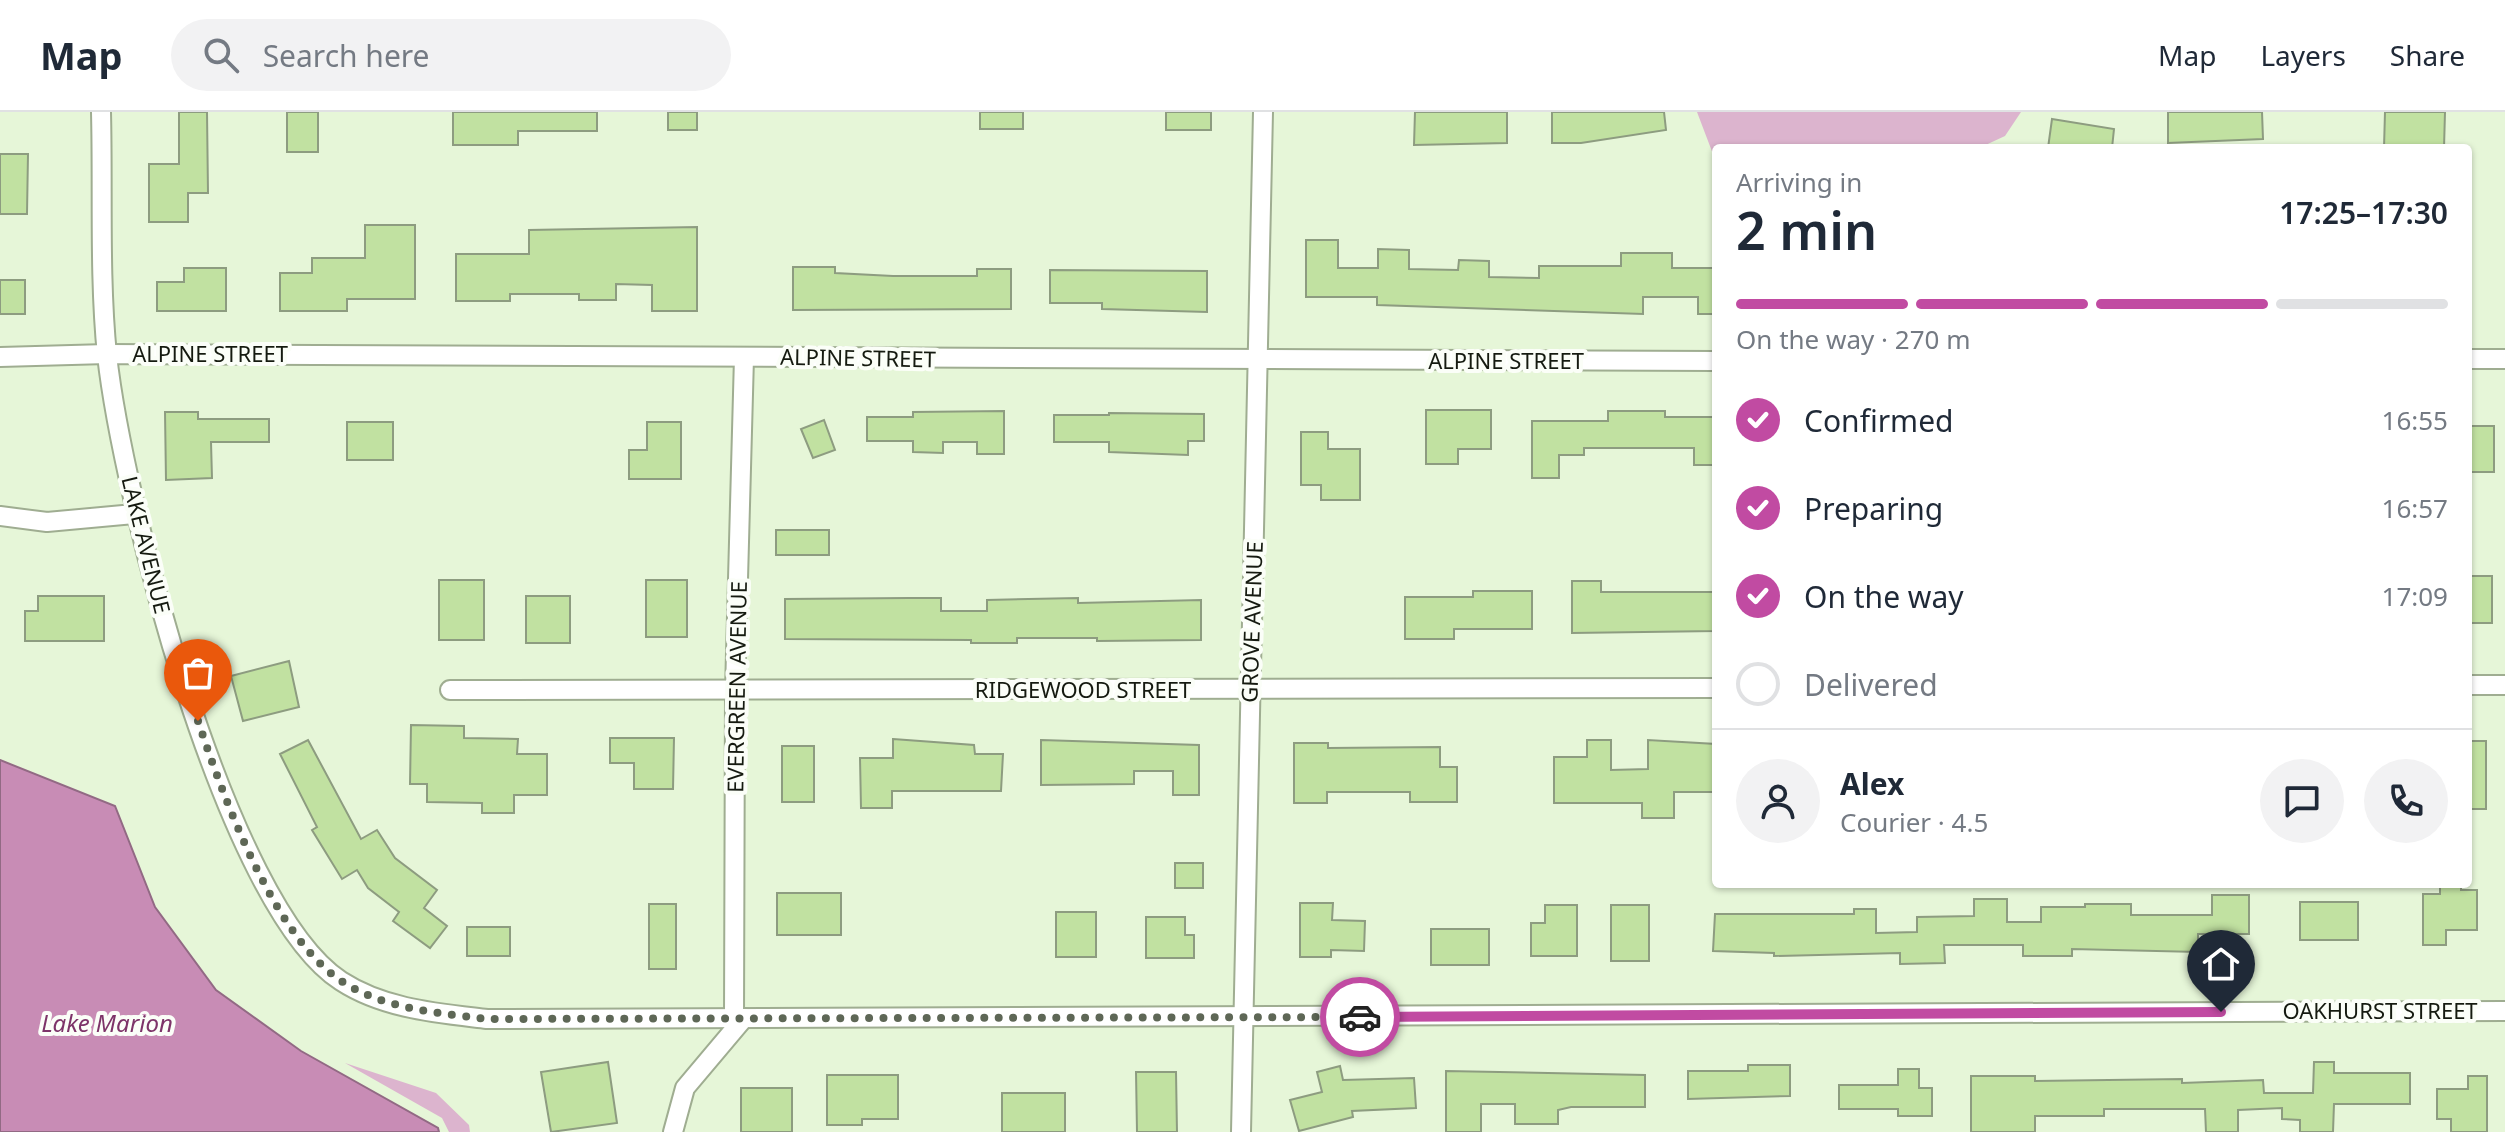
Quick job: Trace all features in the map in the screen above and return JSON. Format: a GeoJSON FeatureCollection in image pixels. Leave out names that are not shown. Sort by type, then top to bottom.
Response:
{"type":"FeatureCollection","features":[{"type":"Feature","properties":{"kind":"street","name":"LAKE AVENUE"},"geometry":{"type":"LineString","coordinates":[[101,112],[107,354],[134,514],[157,596],[226,804],[266,886],[319,963],[341,981]]}},
{"type":"Feature","properties":{"kind":"street","name":"GROVE AVENUE"},"geometry":{"type":"LineString","coordinates":[[1241,1132],[1263,112]]}},
{"type":"Feature","properties":{"kind":"street","name":"ALPINE STREET"},"geometry":{"type":"LineString","coordinates":[[0,357],[107,354],[1712,361]]}},
{"type":"Feature","properties":{"kind":"street","name":"EVERGREEN AVENUE"},"geometry":{"type":"LineString","coordinates":[[739,1018],[735,690],[744,357]]}},
{"type":"Feature","properties":{"kind":"street"},"geometry":{"type":"LineString","coordinates":[[2472,359],[2505,359]]}},
{"type":"Feature","properties":{"kind":"street"},"geometry":{"type":"LineString","coordinates":[[0,516],[47,522],[134,514]]}},
{"type":"Feature","properties":{"kind":"street"},"geometry":{"type":"LineString","coordinates":[[2472,685],[2505,685]]}},
{"type":"Feature","properties":{"kind":"street","name":"RIDGEWOOD STREET"},"geometry":{"type":"LineString","coordinates":[[450,690],[1712,688]]}},
{"type":"Feature","properties":{"kind":"street","name":"OAKHURST STREET"},"geometry":{"type":"LineString","coordinates":[[341,981],[375,998],[423,1011],[487,1019],[2505,1011]]}},
{"type":"Feature","properties":{"kind":"street"},"geometry":{"type":"LineString","coordinates":[[673,1132],[685,1088],[739,1018]]}},
{"type":"Feature","properties":{"kind":"shaded area"},"geometry":{"type":"Polygon","coordinates":[[[1697,112],[2021,112],[2005,136],[1988,144],[1712,144],[1712,151],[1697,112]]]}},
{"type":"Feature","properties":{"kind":"shaded area"},"geometry":{"type":"Polygon","coordinates":[[[345,1063],[436,1093],[469,1125],[470,1132],[449,1132],[442,1118],[345,1063]]]}},
{"type":"Feature","properties":{"kind":"water","name":"Lake Marion"},"geometry":{"type":"Polygon","coordinates":[[[0,760],[115,806],[155,907],[216,990],[301,1051],[438,1128],[439,1132],[0,1132],[0,760]]]}},
{"type":"Feature","properties":{"kind":"building"},"geometry":{"type":"Polygon","coordinates":[[[179,112],[207,112],[208,193],[188,193],[188,222],[149,222],[149,164],[179,164],[179,112]]]}},
{"type":"Feature","properties":{"kind":"building"},"geometry":{"type":"Polygon","coordinates":[[[287,112],[318,112],[318,152],[287,152],[287,112]]]}},
{"type":"Feature","properties":{"kind":"building"},"geometry":{"type":"Polygon","coordinates":[[[453,112],[597,112],[597,131],[518,131],[518,145],[453,145],[453,112]]]}},
{"type":"Feature","properties":{"kind":"building"},"geometry":{"type":"Polygon","coordinates":[[[668,112],[697,112],[697,130],[668,130],[668,112]]]}},
{"type":"Feature","properties":{"kind":"building"},"geometry":{"type":"Polygon","coordinates":[[[980,112],[1023,112],[1023,129],[980,129],[980,112]]]}},
{"type":"Feature","properties":{"kind":"building"},"geometry":{"type":"Polygon","coordinates":[[[1166,112],[1211,112],[1211,130],[1166,130],[1166,112]]]}},
{"type":"Feature","properties":{"kind":"building"},"geometry":{"type":"Polygon","coordinates":[[[1415,112],[1507,112],[1507,143],[1414,145],[1415,112]]]}},
{"type":"Feature","properties":{"kind":"building"},"geometry":{"type":"Polygon","coordinates":[[[1552,112],[1664,112],[1666,130],[1581,143],[1552,143],[1552,112]]]}},
{"type":"Feature","properties":{"kind":"building"},"geometry":{"type":"Polygon","coordinates":[[[2168,112],[2262,112],[2263,139],[2168,143],[2168,112]]]}},
{"type":"Feature","properties":{"kind":"building"},"geometry":{"type":"Polygon","coordinates":[[[2385,112],[2445,112],[2444,144],[2384,144],[2385,112]]]}},
{"type":"Feature","properties":{"kind":"building"},"geometry":{"type":"Polygon","coordinates":[[[2052,119],[2114,129],[2112,144],[2049,144],[2052,119]]]}},
{"type":"Feature","properties":{"kind":"building"},"geometry":{"type":"Polygon","coordinates":[[[0,154],[28,154],[27,214],[0,214],[0,154]]]}},
{"type":"Feature","properties":{"kind":"building"},"geometry":{"type":"Polygon","coordinates":[[[365,225],[415,225],[415,299],[347,299],[347,311],[280,311],[280,273],[312,273],[312,258],[365,258],[365,225]]]}},
{"type":"Feature","properties":{"kind":"building"},"geometry":{"type":"Polygon","coordinates":[[[697,227],[697,311],[652,311],[652,285],[616,284],[616,300],[579,300],[579,294],[510,294],[510,301],[456,301],[456,254],[529,254],[529,230],[697,227]]]}},
{"type":"Feature","properties":{"kind":"building"},"geometry":{"type":"Polygon","coordinates":[[[1306,240],[1338,240],[1338,268],[1378,268],[1378,249],[1409,250],[1409,269],[1458,270],[1459,260],[1489,261],[1489,277],[1539,278],[1539,266],[1621,266],[1621,253],[1672,253],[1672,268],[1712,268],[1712,314],[1698,314],[1698,297],[1643,297],[1643,314],[1377,305],[1377,297],[1306,297],[1306,240]]]}},
{"type":"Feature","properties":{"kind":"building"},"geometry":{"type":"Polygon","coordinates":[[[793,267],[835,267],[835,273],[893,276],[977,276],[977,269],[1011,269],[1011,309],[793,310],[793,267]]]}},
{"type":"Feature","properties":{"kind":"building"},"geometry":{"type":"Polygon","coordinates":[[[184,268],[226,268],[226,311],[157,311],[157,282],[184,282],[184,268]]]}},
{"type":"Feature","properties":{"kind":"building"},"geometry":{"type":"Polygon","coordinates":[[[1050,270],[1207,271],[1207,312],[1102,309],[1102,303],[1050,303],[1050,270]]]}},
{"type":"Feature","properties":{"kind":"building"},"geometry":{"type":"Polygon","coordinates":[[[0,280],[25,280],[25,314],[0,314],[0,280]]]}},
{"type":"Feature","properties":{"kind":"building"},"geometry":{"type":"Polygon","coordinates":[[[1426,410],[1491,410],[1491,449],[1458,449],[1458,464],[1426,464],[1426,410]]]}},
{"type":"Feature","properties":{"kind":"building"},"geometry":{"type":"Polygon","coordinates":[[[1004,411],[1004,454],[977,454],[977,442],[943,442],[943,453],[913,452],[913,441],[867,441],[867,417],[913,417],[913,412],[1004,411]]]}},
{"type":"Feature","properties":{"kind":"building"},"geometry":{"type":"Polygon","coordinates":[[[1608,411],[1665,411],[1665,417],[1712,417],[1712,465],[1694,465],[1694,448],[1584,448],[1584,455],[1559,455],[1559,478],[1532,478],[1532,421],[1608,421],[1608,411]]]}},
{"type":"Feature","properties":{"kind":"building"},"geometry":{"type":"Polygon","coordinates":[[[165,412],[198,412],[198,419],[269,419],[269,442],[211,442],[212,478],[166,480],[165,412]]]}},
{"type":"Feature","properties":{"kind":"building"},"geometry":{"type":"Polygon","coordinates":[[[1204,414],[1204,441],[1188,441],[1188,455],[1109,452],[1109,442],[1054,442],[1054,415],[1204,414]]]}},
{"type":"Feature","properties":{"kind":"building"},"geometry":{"type":"Polygon","coordinates":[[[824,420],[835,450],[813,458],[801,429],[824,420]]]}},
{"type":"Feature","properties":{"kind":"building"},"geometry":{"type":"Polygon","coordinates":[[[347,422],[393,422],[393,460],[347,460],[347,422]]]}},
{"type":"Feature","properties":{"kind":"building"},"geometry":{"type":"Polygon","coordinates":[[[647,422],[681,422],[681,479],[629,479],[629,450],[647,450],[647,422]]]}},
{"type":"Feature","properties":{"kind":"building"},"geometry":{"type":"Polygon","coordinates":[[[2472,426],[2494,426],[2494,472],[2472,472],[2472,426]]]}},
{"type":"Feature","properties":{"kind":"building"},"geometry":{"type":"Polygon","coordinates":[[[1301,432],[1328,432],[1328,449],[1360,449],[1360,500],[1321,500],[1321,485],[1301,485],[1301,432]]]}},
{"type":"Feature","properties":{"kind":"building"},"geometry":{"type":"Polygon","coordinates":[[[776,530],[829,530],[829,555],[776,555],[776,530]]]}},
{"type":"Feature","properties":{"kind":"building"},"geometry":{"type":"Polygon","coordinates":[[[2472,576],[2492,576],[2492,623],[2472,623],[2472,576]]]}},
{"type":"Feature","properties":{"kind":"building"},"geometry":{"type":"Polygon","coordinates":[[[439,580],[484,580],[484,640],[439,640],[439,580]]]}},
{"type":"Feature","properties":{"kind":"building"},"geometry":{"type":"Polygon","coordinates":[[[646,580],[687,580],[687,637],[646,637],[646,580]]]}},
{"type":"Feature","properties":{"kind":"building"},"geometry":{"type":"Polygon","coordinates":[[[1572,581],[1601,581],[1601,592],[1712,592],[1712,631],[1572,633],[1572,581]]]}},
{"type":"Feature","properties":{"kind":"building"},"geometry":{"type":"Polygon","coordinates":[[[1473,591],[1532,591],[1532,629],[1454,629],[1454,639],[1405,639],[1405,597],[1473,597],[1473,591]]]}},
{"type":"Feature","properties":{"kind":"building"},"geometry":{"type":"Polygon","coordinates":[[[38,596],[104,596],[104,641],[25,641],[25,611],[38,611],[38,596]]]}},
{"type":"Feature","properties":{"kind":"building"},"geometry":{"type":"Polygon","coordinates":[[[526,596],[570,596],[570,643],[526,643],[526,596]]]}},
{"type":"Feature","properties":{"kind":"building"},"geometry":{"type":"Polygon","coordinates":[[[941,598],[941,611],[987,611],[987,600],[1078,598],[1078,603],[1201,600],[1201,640],[1017,638],[1017,643],[971,643],[971,640],[785,639],[785,599],[941,598]]]}},
{"type":"Feature","properties":{"kind":"building"},"geometry":{"type":"Polygon","coordinates":[[[289,661],[299,707],[243,721],[231,676],[289,661]]]}},
{"type":"Feature","properties":{"kind":"building"},"geometry":{"type":"Polygon","coordinates":[[[411,725],[464,726],[464,738],[518,739],[517,754],[547,754],[547,795],[514,795],[514,813],[482,813],[482,803],[427,802],[427,784],[410,784],[411,725]]]}},
{"type":"Feature","properties":{"kind":"building"},"geometry":{"type":"Polygon","coordinates":[[[610,738],[674,738],[673,789],[634,789],[634,763],[610,763],[610,738]]]}},
{"type":"Feature","properties":{"kind":"building"},"geometry":{"type":"Polygon","coordinates":[[[893,739],[974,745],[975,754],[1003,754],[1001,791],[892,791],[892,808],[861,808],[860,758],[893,758],[893,739]]]}},
{"type":"Feature","properties":{"kind":"building"},"geometry":{"type":"Polygon","coordinates":[[[308,740],[361,839],[377,830],[395,858],[437,890],[424,908],[447,926],[430,948],[393,921],[399,912],[368,888],[357,870],[342,879],[312,830],[317,827],[280,754],[308,740]]]}},
{"type":"Feature","properties":{"kind":"building"},"geometry":{"type":"Polygon","coordinates":[[[1041,740],[1199,745],[1199,795],[1173,795],[1173,771],[1134,771],[1134,784],[1041,785],[1041,740]]]}},
{"type":"Feature","properties":{"kind":"building"},"geometry":{"type":"Polygon","coordinates":[[[1587,740],[1611,740],[1611,770],[1648,769],[1648,740],[1712,744],[1712,792],[1674,792],[1674,818],[1642,818],[1642,803],[1554,803],[1554,757],[1587,757],[1587,740]]]}},
{"type":"Feature","properties":{"kind":"building"},"geometry":{"type":"Polygon","coordinates":[[[2472,741],[2486,741],[2486,809],[2472,809],[2472,741]]]}},
{"type":"Feature","properties":{"kind":"building"},"geometry":{"type":"Polygon","coordinates":[[[1294,743],[1328,743],[1328,748],[1440,747],[1440,767],[1457,767],[1457,802],[1410,802],[1410,792],[1327,792],[1327,803],[1294,803],[1294,743]]]}},
{"type":"Feature","properties":{"kind":"building"},"geometry":{"type":"Polygon","coordinates":[[[782,746],[814,746],[814,802],[782,802],[782,746]]]}},
{"type":"Feature","properties":{"kind":"building"},"geometry":{"type":"Polygon","coordinates":[[[1175,863],[1203,863],[1203,888],[1175,888],[1175,863]]]}},
{"type":"Feature","properties":{"kind":"building"},"geometry":{"type":"Polygon","coordinates":[[[2440,888],[2477,890],[2477,930],[2446,930],[2446,945],[2423,945],[2423,894],[2440,894],[2440,888]]]}},
{"type":"Feature","properties":{"kind":"building"},"geometry":{"type":"Polygon","coordinates":[[[777,893],[841,893],[841,935],[777,935],[777,893]]]}},
{"type":"Feature","properties":{"kind":"building"},"geometry":{"type":"Polygon","coordinates":[[[2212,895],[2249,895],[2249,934],[2198,934],[2198,952],[2072,949],[2072,956],[2023,956],[2023,945],[1944,945],[1945,963],[1900,964],[1900,953],[1774,956],[1774,953],[1713,951],[1715,914],[1854,914],[1854,909],[1876,909],[1876,933],[1917,932],[1917,917],[1974,916],[1974,899],[2007,899],[2007,922],[2041,922],[2041,907],[2085,907],[2085,904],[2131,904],[2131,915],[2212,915],[2212,895]]]}},
{"type":"Feature","properties":{"kind":"building"},"geometry":{"type":"Polygon","coordinates":[[[2300,902],[2358,902],[2358,940],[2300,940],[2300,902]]]}},
{"type":"Feature","properties":{"kind":"building"},"geometry":{"type":"Polygon","coordinates":[[[1300,903],[1333,903],[1332,920],[1365,921],[1364,951],[1331,950],[1331,957],[1300,957],[1300,903]]]}},
{"type":"Feature","properties":{"kind":"building"},"geometry":{"type":"Polygon","coordinates":[[[649,904],[676,904],[676,969],[649,969],[649,904]]]}},
{"type":"Feature","properties":{"kind":"building"},"geometry":{"type":"Polygon","coordinates":[[[1545,905],[1577,905],[1577,956],[1531,956],[1531,923],[1545,923],[1545,905]]]}},
{"type":"Feature","properties":{"kind":"building"},"geometry":{"type":"Polygon","coordinates":[[[1611,905],[1649,905],[1649,961],[1611,961],[1611,905]]]}},
{"type":"Feature","properties":{"kind":"building"},"geometry":{"type":"Polygon","coordinates":[[[1056,912],[1096,912],[1096,957],[1056,957],[1056,912]]]}},
{"type":"Feature","properties":{"kind":"building"},"geometry":{"type":"Polygon","coordinates":[[[1146,917],[1185,917],[1185,935],[1194,935],[1194,958],[1146,958],[1146,917]]]}},
{"type":"Feature","properties":{"kind":"building"},"geometry":{"type":"Polygon","coordinates":[[[467,927],[510,927],[510,956],[467,956],[467,927]]]}},
{"type":"Feature","properties":{"kind":"building"},"geometry":{"type":"Polygon","coordinates":[[[1431,929],[1489,929],[1489,965],[1431,965],[1431,929]]]}},
{"type":"Feature","properties":{"kind":"building"},"geometry":{"type":"Polygon","coordinates":[[[608,1062],[617,1123],[551,1132],[541,1072],[608,1062]]]}},
{"type":"Feature","properties":{"kind":"building"},"geometry":{"type":"Polygon","coordinates":[[[2314,1062],[2334,1062],[2334,1073],[2410,1073],[2410,1104],[2334,1104],[2333,1132],[2300,1132],[2300,1120],[2282,1119],[2282,1108],[2238,1110],[2238,1132],[2206,1132],[2205,1109],[2104,1109],[2104,1116],[2035,1116],[2035,1132],[1971,1132],[1971,1076],[2035,1076],[2035,1081],[2182,1079],[2182,1083],[2263,1080],[2264,1093],[2313,1093],[2314,1062]]]}},
{"type":"Feature","properties":{"kind":"building"},"geometry":{"type":"Polygon","coordinates":[[[1748,1065],[1790,1065],[1790,1096],[1688,1099],[1688,1071],[1748,1071],[1748,1065]]]}},
{"type":"Feature","properties":{"kind":"building"},"geometry":{"type":"Polygon","coordinates":[[[1340,1066],[1343,1080],[1414,1078],[1416,1108],[1352,1111],[1353,1117],[1299,1131],[1290,1100],[1322,1092],[1317,1072],[1340,1066]]]}},
{"type":"Feature","properties":{"kind":"building"},"geometry":{"type":"Polygon","coordinates":[[[1898,1069],[1919,1069],[1919,1088],[1932,1088],[1932,1116],[1898,1116],[1898,1109],[1839,1109],[1839,1085],[1898,1085],[1898,1069]]]}},
{"type":"Feature","properties":{"kind":"building"},"geometry":{"type":"Polygon","coordinates":[[[1446,1071],[1645,1075],[1645,1107],[1571,1107],[1558,1110],[1558,1124],[1515,1124],[1515,1104],[1481,1104],[1481,1132],[1446,1132],[1446,1071]]]}},
{"type":"Feature","properties":{"kind":"building"},"geometry":{"type":"Polygon","coordinates":[[[1136,1072],[1176,1072],[1177,1132],[1137,1132],[1136,1072]]]}},
{"type":"Feature","properties":{"kind":"building"},"geometry":{"type":"Polygon","coordinates":[[[827,1075],[898,1075],[898,1119],[862,1119],[862,1125],[827,1125],[827,1075]]]}},
{"type":"Feature","properties":{"kind":"building"},"geometry":{"type":"Polygon","coordinates":[[[2468,1076],[2487,1076],[2487,1132],[2451,1132],[2451,1119],[2437,1119],[2437,1089],[2468,1089],[2468,1076]]]}},
{"type":"Feature","properties":{"kind":"building"},"geometry":{"type":"Polygon","coordinates":[[[741,1088],[792,1088],[792,1132],[741,1132],[741,1088]]]}},
{"type":"Feature","properties":{"kind":"building"},"geometry":{"type":"Polygon","coordinates":[[[1002,1093],[1065,1093],[1065,1132],[1002,1132],[1002,1093]]]}},
{"type":"Feature","properties":{"kind":"way so far"},"geometry":{"type":"LineString","coordinates":[[198,721],[226,804],[266,886],[303,943],[319,963],[341,981],[375,998],[423,1011],[487,1019],[1360,1017]]}},
{"type":"Feature","properties":{"kind":"route"},"geometry":{"type":"LineString","coordinates":[[1360,1017],[2221,1012]]}}]}
